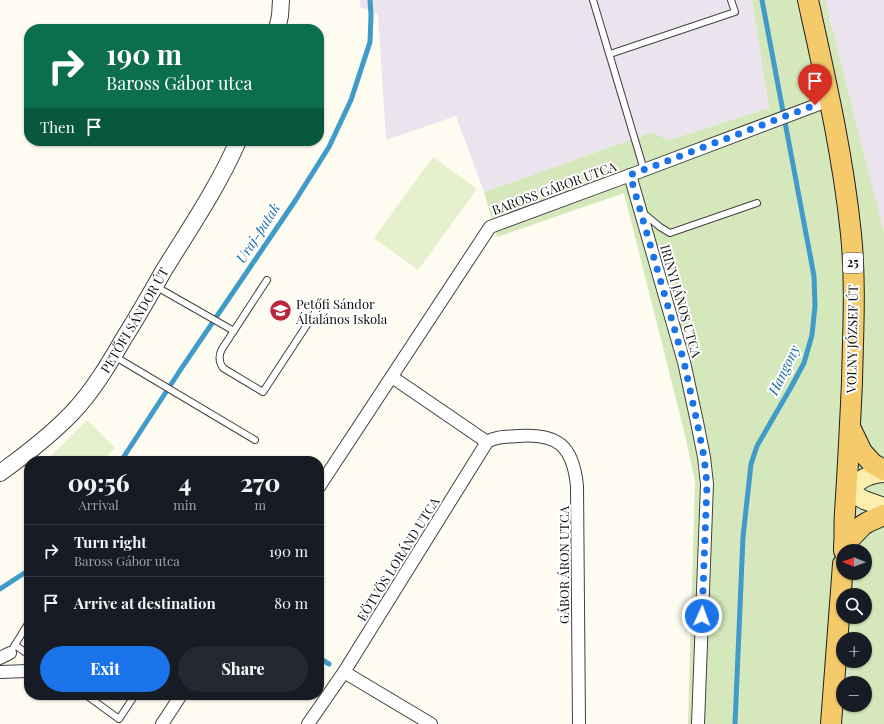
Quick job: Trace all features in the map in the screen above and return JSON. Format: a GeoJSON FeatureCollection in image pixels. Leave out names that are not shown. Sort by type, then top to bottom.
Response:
{"type":"FeatureCollection","features":[{"type":"Feature","properties":{"kind":"main road","name":"VOLNY JÓZSEF ÚT"},"geometry":{"type":"LineString","coordinates":[[808,0],[830,100],[842,166],[851,234],[854,312],[844,544]]}},
{"type":"Feature","properties":{"kind":"main road"},"geometry":{"type":"LineString","coordinates":[[850,428],[862,452],[873,464],[884,470]]}},
{"type":"Feature","properties":{"kind":"main road"},"geometry":{"type":"LineString","coordinates":[[884,473],[872,474],[847,490],[864,500],[884,508]]}},
{"type":"Feature","properties":{"kind":"main road"},"geometry":{"type":"LineString","coordinates":[[850,544],[863,525],[884,515]]}},
{"type":"Feature","properties":{"kind":"main road","name":"25"},"geometry":{"type":"LineString","coordinates":[[831,724],[842,580]]}},
{"type":"Feature","properties":{"kind":"street"},"geometry":{"type":"LineString","coordinates":[[278,24],[281,0]]}},
{"type":"Feature","properties":{"kind":"street","name":"BAROSS GÁBOR UTCA"},"geometry":{"type":"LineString","coordinates":[[324,479],[490,227],[830,100]]}},
{"type":"Feature","properties":{"kind":"street","name":"PETŐFI SÁNDOR ÚT"},"geometry":{"type":"LineString","coordinates":[[0,473],[51,433],[73,412],[101,377],[216,186],[236,146]]}},
{"type":"Feature","properties":{"kind":"street","name":"IRINYI JÁNOS UTCA"},"geometry":{"type":"LineString","coordinates":[[630,175],[684,362],[704,457],[707,484],[698,724]]}},
{"type":"Feature","properties":{"kind":"street"},"geometry":{"type":"LineString","coordinates":[[392,377],[488,442]]}},
{"type":"Feature","properties":{"kind":"street","name":"GÁBOR ÁRON UTCA"},"geometry":{"type":"LineString","coordinates":[[488,442],[499,438],[528,435],[553,440],[564,447],[570,455],[574,466],[577,486],[579,724]]}},
{"type":"Feature","properties":{"kind":"street","name":"EÖTVÖS LORÁND UTCA"},"geometry":{"type":"LineString","coordinates":[[308,724],[344,672],[488,442]]}},
{"type":"Feature","properties":{"kind":"street"},"geometry":{"type":"LineString","coordinates":[[0,672],[24,671]]}},
{"type":"Feature","properties":{"kind":"street"},"geometry":{"type":"LineString","coordinates":[[344,672],[431,724]]}},
{"type":"Feature","properties":{"kind":"street"},"geometry":{"type":"LineString","coordinates":[[162,724],[178,700]]}},
{"type":"Feature","properties":{"kind":"lane"},"geometry":{"type":"LineString","coordinates":[[593,0],[644,170]]}},
{"type":"Feature","properties":{"kind":"lane"},"geometry":{"type":"LineString","coordinates":[[610,54],[735,12],[731,0]]}},
{"type":"Feature","properties":{"kind":"lane"},"geometry":{"type":"LineString","coordinates":[[641,212],[670,233],[757,203]]}},
{"type":"Feature","properties":{"kind":"lane"},"geometry":{"type":"LineString","coordinates":[[267,280],[220,353],[220,362],[223,368],[262,392],[316,311]]}},
{"type":"Feature","properties":{"kind":"lane"},"geometry":{"type":"LineString","coordinates":[[155,286],[234,331]]}},
{"type":"Feature","properties":{"kind":"lane"},"geometry":{"type":"LineString","coordinates":[[114,356],[254,440]]}},
{"type":"Feature","properties":{"kind":"lane"},"geometry":{"type":"LineString","coordinates":[[24,629],[8,652],[24,654]]}},
{"type":"Feature","properties":{"kind":"lane"},"geometry":{"type":"LineString","coordinates":[[93,700],[119,719],[132,700]]}},
{"type":"Feature","properties":{"kind":"shaded area"},"geometry":{"type":"Polygon","coordinates":[[[360,0],[752,0],[769,108],[669,140],[652,132],[484,192],[456,116],[386,140],[378,14],[360,7],[360,0]]]}},
{"type":"Feature","properties":{"kind":"shaded area"},"geometry":{"type":"Polygon","coordinates":[[[825,0],[884,0],[884,232],[825,0]]]}},
{"type":"Feature","properties":{"kind":"green space"},"geometry":{"type":"Polygon","coordinates":[[[752,0],[825,0],[884,232],[884,724],[688,724],[695,482],[686,439],[624,193],[497,237],[484,192],[652,132],[669,140],[769,108],[752,0]]]}},
{"type":"Feature","properties":{"kind":"green space"},"geometry":{"type":"Polygon","coordinates":[[[433,157],[477,189],[418,270],[374,238],[433,157]]]}},
{"type":"Feature","properties":{"kind":"green space"},"geometry":{"type":"Polygon","coordinates":[[[87,420],[115,448],[107,456],[51,456],[87,420]]]}},
{"type":"Feature","properties":{"kind":"waterway","name":"Uraj-patak"},"geometry":{"type":"LineString","coordinates":[[124,456],[181,369],[295,201],[329,147],[351,100],[370,42],[370,0]]}},
{"type":"Feature","properties":{"kind":"waterway","name":"Hangony"},"geometry":{"type":"LineString","coordinates":[[735,724],[743,537],[751,464],[757,446],[804,363],[812,335],[815,306],[814,276],[762,0]]}},
{"type":"Feature","properties":{"kind":"waterway","name":"Uraj-patak"},"geometry":{"type":"LineString","coordinates":[[0,589],[24,573]]}},
{"type":"Feature","properties":{"kind":"waterway"},"geometry":{"type":"LineString","coordinates":[[324,661],[329,664]]}},
{"type":"Feature","properties":{"kind":"place","name":"Petőfi Sándor Általános Iskola"},"geometry":{"type":"Point","coordinates":[280,311]}},
{"type":"Feature","properties":{"kind":"route"},"geometry":{"type":"LineString","coordinates":[[702,616],[707,484],[704,457],[684,362],[630,175],[815,105]]}}]}
